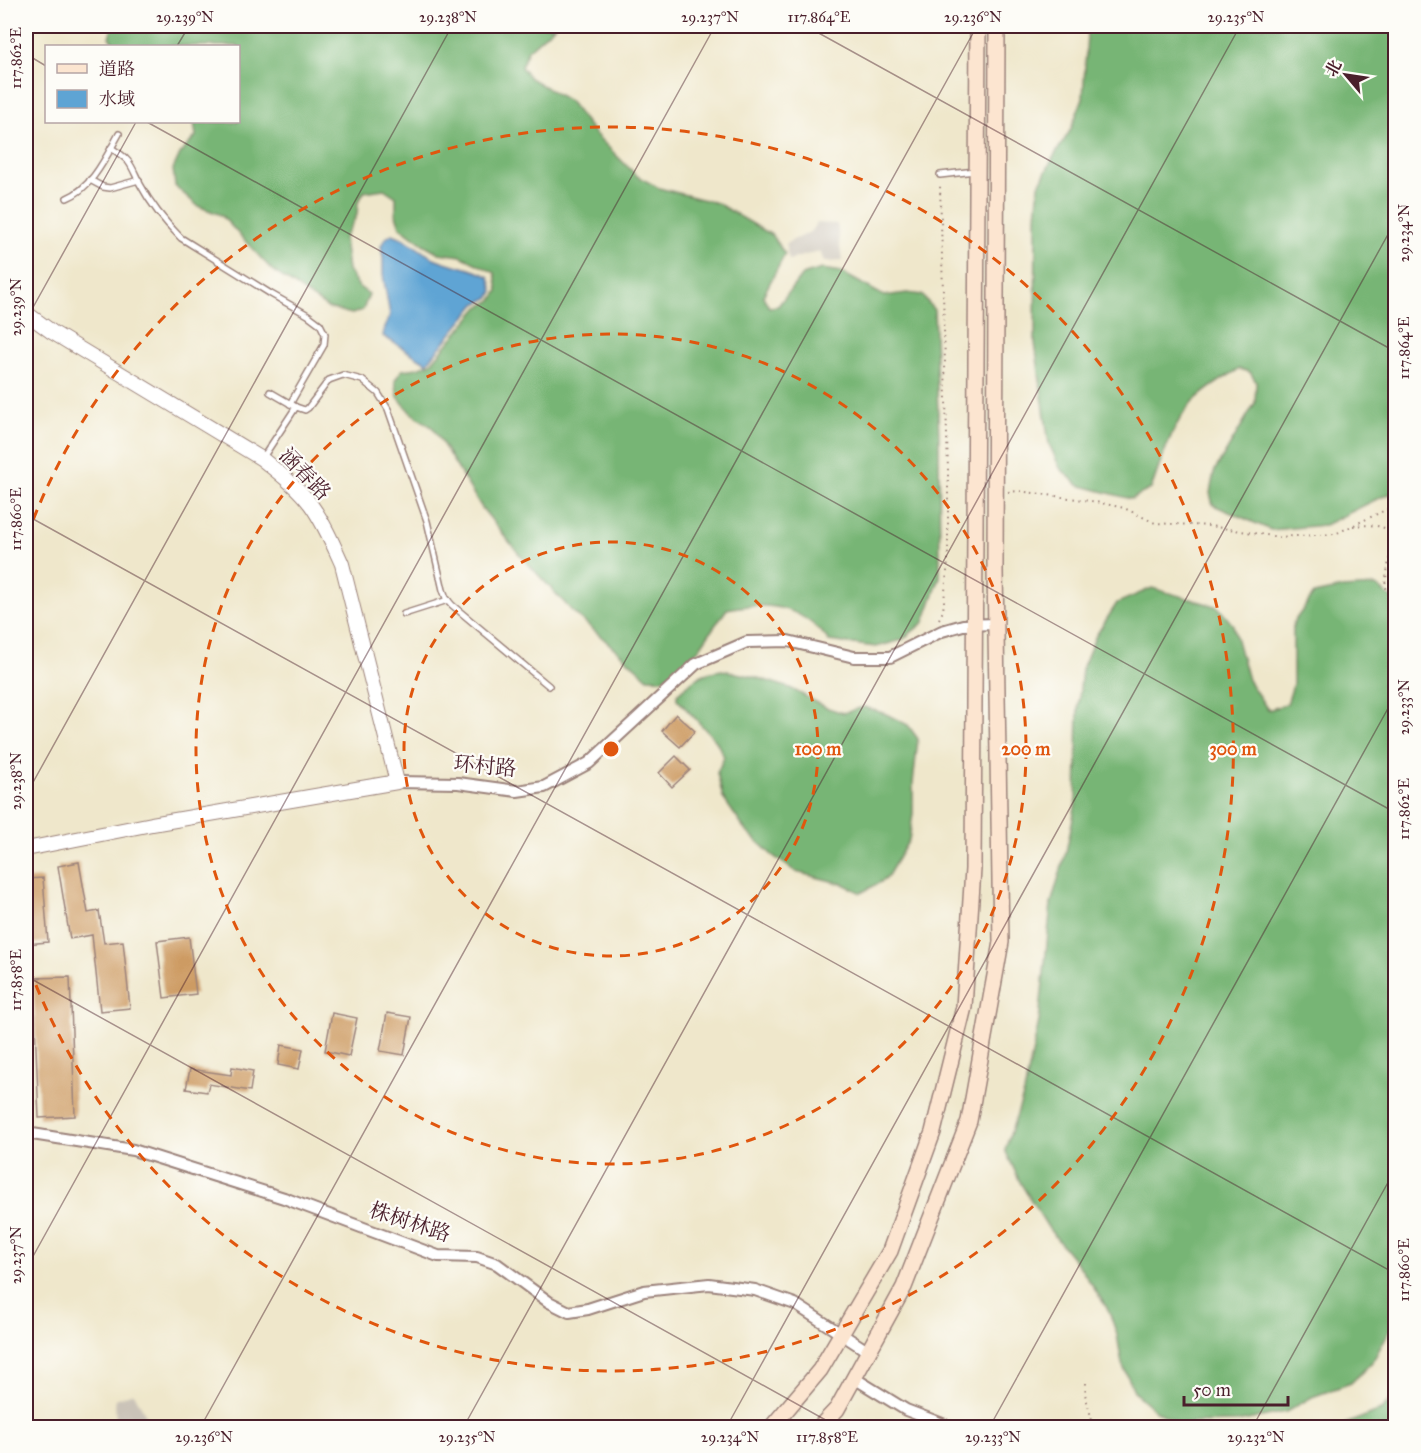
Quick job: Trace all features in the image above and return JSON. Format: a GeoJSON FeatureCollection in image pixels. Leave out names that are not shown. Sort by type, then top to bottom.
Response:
{"type":"FeatureCollection","features":[{"type":"Feature","properties":{"kind":"main road"},"geometry":{"type":"LineString","coordinates":[[771,1428],[820,1370],[890,1251],[933,1132],[964,1007],[973,869],[978,26]]}},
{"type":"Feature","properties":{"kind":"main road"},"geometry":{"type":"LineString","coordinates":[[819,1428],[837,1409],[904,1287],[969,1121],[1001,942],[995,493],[997,26]]}},
{"type":"Feature","properties":{"kind":"street","name":"涵春路"},"geometry":{"type":"LineString","coordinates":[[26,313],[52,332],[262,459],[290,482],[311,505],[329,535],[342,564],[397,782]]}},
{"type":"Feature","properties":{"kind":"street","name":"环村路"},"geometry":{"type":"LineString","coordinates":[[26,849],[152,824],[397,782],[458,783],[517,791],[544,787],[589,763],[696,664],[747,642],[788,641],[854,657],[890,657],[942,631],[963,625],[996,624]]}},
{"type":"Feature","properties":{"kind":"street","name":"株树林路"},"geometry":{"type":"LineString","coordinates":[[26,1133],[133,1150],[284,1198],[438,1256],[477,1257],[497,1264],[549,1302],[569,1312],[588,1309],[644,1291],[709,1284],[755,1290],[795,1304],[869,1352]]}},
{"type":"Feature","properties":{"kind":"street"},"geometry":{"type":"LineString","coordinates":[[854,1378],[906,1410],[953,1428]]}},
{"type":"Feature","properties":{"kind":"lane"},"geometry":{"type":"LineString","coordinates":[[67,198],[83,189],[119,134]]}},
{"type":"Feature","properties":{"kind":"lane"},"geometry":{"type":"LineString","coordinates":[[111,148],[123,155],[131,164],[169,227],[181,238],[308,315],[320,324],[325,334],[324,345],[293,406],[262,459]]}},
{"type":"Feature","properties":{"kind":"lane"},"geometry":{"type":"LineString","coordinates":[[940,175],[977,171]]}},
{"type":"Feature","properties":{"kind":"lane"},"geometry":{"type":"LineString","coordinates":[[90,180],[110,188],[139,180]]}},
{"type":"Feature","properties":{"kind":"lane"},"geometry":{"type":"LineString","coordinates":[[270,392],[293,406],[305,410],[329,380],[343,375],[362,380],[378,393],[388,409],[427,521],[443,590],[448,600],[549,686]]}},
{"type":"Feature","properties":{"kind":"lane"},"geometry":{"type":"LineString","coordinates":[[405,614],[448,600]]}},
{"type":"Feature","properties":{"kind":"path"},"geometry":{"type":"LineString","coordinates":[[921,643],[936,626],[943,611],[948,562],[948,471],[940,175]]}},
{"type":"Feature","properties":{"kind":"path"},"geometry":{"type":"LineString","coordinates":[[995,493],[1019,491],[1091,501],[1124,508],[1155,523],[1210,526],[1278,537],[1335,534],[1395,506]]}},
{"type":"Feature","properties":{"kind":"path"},"geometry":{"type":"LineString","coordinates":[[1351,526],[1379,526],[1389,530],[1393,535],[1384,585],[1395,612]]}},
{"type":"Feature","properties":{"kind":"path"},"geometry":{"type":"LineString","coordinates":[[1086,1383],[1085,1394],[1094,1428]]}},
{"type":"Feature","properties":{"kind":"shaded area"},"geometry":{"type":"Polygon","coordinates":[[[817,223],[837,224],[842,261],[824,262],[820,251],[789,260],[785,244],[810,232],[817,223]]]}},
{"type":"Feature","properties":{"kind":"shaded area"},"geometry":{"type":"Polygon","coordinates":[[[134,1393],[152,1427],[93,1427],[116,1423],[115,1399],[134,1393]]]}},
{"type":"Feature","properties":{"kind":"green space"},"geometry":{"type":"Polygon","coordinates":[[[113,26],[555,26],[528,50],[521,67],[530,78],[569,101],[595,134],[637,176],[659,188],[717,203],[772,235],[785,254],[763,296],[769,307],[778,306],[802,275],[822,269],[841,272],[884,296],[907,293],[922,295],[934,310],[939,438],[940,577],[924,622],[902,640],[876,647],[829,641],[808,620],[784,609],[757,606],[727,609],[699,649],[674,673],[663,679],[648,678],[572,611],[520,555],[482,508],[433,428],[410,412],[398,397],[395,380],[402,370],[431,363],[479,307],[492,300],[498,291],[495,273],[461,256],[439,253],[423,244],[400,227],[396,215],[396,197],[384,189],[364,192],[358,202],[357,215],[344,238],[348,270],[359,287],[369,294],[363,310],[352,314],[328,308],[272,270],[221,215],[198,206],[175,186],[173,169],[180,154],[196,136],[194,123],[240,123],[240,45],[115,45],[109,37],[113,26]]]}},
{"type":"Feature","properties":{"kind":"green space"},"geometry":{"type":"Polygon","coordinates":[[[1087,26],[1395,26],[1395,492],[1325,525],[1271,530],[1213,505],[1210,493],[1214,472],[1255,403],[1256,382],[1250,372],[1239,369],[1200,395],[1183,414],[1167,445],[1151,489],[1131,499],[1078,485],[1060,468],[1049,444],[1035,343],[1036,216],[1039,185],[1070,131],[1083,98],[1087,26]]]}},
{"type":"Feature","properties":{"kind":"green space"},"geometry":{"type":"Polygon","coordinates":[[[1376,586],[1396,601],[1395,1320],[1373,1361],[1351,1383],[1312,1397],[1286,1412],[1238,1422],[1180,1423],[1156,1411],[1135,1393],[1122,1364],[1117,1335],[1109,1311],[1080,1267],[1049,1229],[1021,1184],[1005,1150],[1024,1093],[1039,1021],[1051,904],[1066,852],[1076,803],[1078,708],[1082,669],[1095,637],[1117,603],[1152,588],[1218,607],[1233,625],[1248,680],[1268,710],[1287,704],[1293,685],[1293,623],[1314,594],[1342,588],[1376,586]]]}},
{"type":"Feature","properties":{"kind":"green space"},"geometry":{"type":"Polygon","coordinates":[[[722,670],[790,688],[825,707],[843,713],[864,707],[886,714],[908,725],[918,739],[913,783],[913,814],[909,840],[886,879],[861,893],[843,884],[796,872],[772,855],[746,831],[723,798],[717,773],[724,757],[716,741],[677,699],[677,694],[698,678],[722,670]]]}},
{"type":"Feature","properties":{"kind":"green space"},"geometry":{"type":"Polygon","coordinates":[[[1395,1396],[1395,1427],[1305,1427],[1310,1425],[1340,1426],[1381,1410],[1395,1396]]]}},
{"type":"Feature","properties":{"kind":"water"},"geometry":{"type":"Polygon","coordinates":[[[392,234],[403,238],[434,258],[489,277],[493,291],[490,297],[476,304],[427,363],[383,336],[390,315],[381,246],[392,234]]]}},
{"type":"Feature","properties":{"kind":"building"},"geometry":{"type":"Polygon","coordinates":[[[676,714],[695,731],[680,747],[662,731],[676,714]]]}},
{"type":"Feature","properties":{"kind":"building"},"geometry":{"type":"Polygon","coordinates":[[[676,756],[690,770],[672,787],[659,773],[676,756]]]}},
{"type":"Feature","properties":{"kind":"building"},"geometry":{"type":"Polygon","coordinates":[[[79,862],[88,913],[99,911],[104,943],[123,941],[130,1008],[100,1011],[92,935],[70,939],[58,866],[79,862]]]}},
{"type":"Feature","properties":{"kind":"building"},"geometry":{"type":"Polygon","coordinates":[[[43,878],[48,942],[26,944],[26,879],[43,878]]]}},
{"type":"Feature","properties":{"kind":"building"},"geometry":{"type":"Polygon","coordinates":[[[189,937],[196,994],[164,998],[157,941],[189,937]]]}},
{"type":"Feature","properties":{"kind":"building"},"geometry":{"type":"Polygon","coordinates":[[[70,977],[75,1116],[39,1118],[33,978],[70,977]]]}},
{"type":"Feature","properties":{"kind":"building"},"geometry":{"type":"Polygon","coordinates":[[[332,1013],[357,1018],[349,1056],[325,1051],[332,1013]]]}},
{"type":"Feature","properties":{"kind":"building"},"geometry":{"type":"Polygon","coordinates":[[[387,1013],[411,1017],[404,1055],[380,1051],[387,1013]]]}},
{"type":"Feature","properties":{"kind":"building"},"geometry":{"type":"Polygon","coordinates":[[[281,1045],[303,1049],[299,1069],[278,1065],[281,1045]]]}},
{"type":"Feature","properties":{"kind":"building"},"geometry":{"type":"Polygon","coordinates":[[[232,1067],[253,1071],[250,1091],[209,1084],[207,1092],[186,1089],[190,1069],[231,1075],[232,1067]]]}}]}
